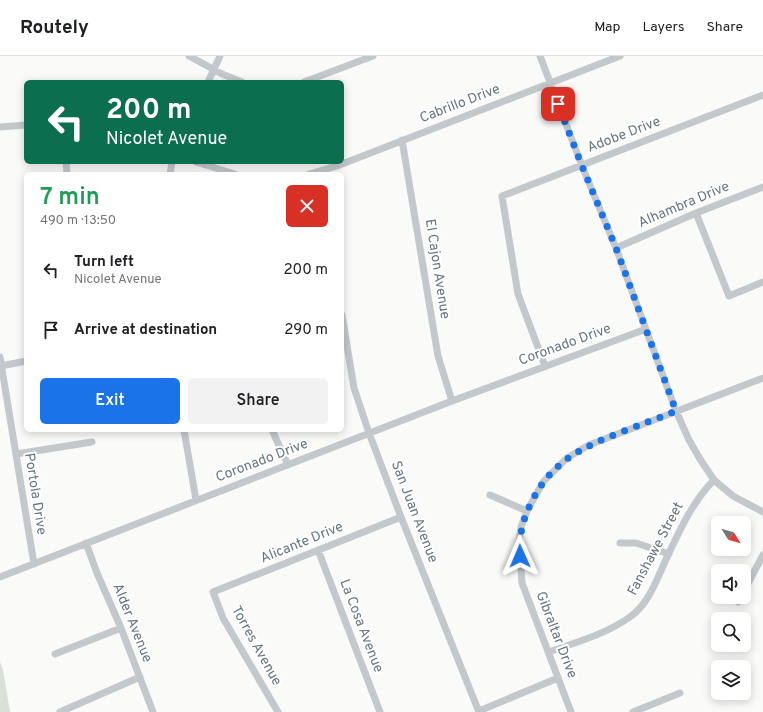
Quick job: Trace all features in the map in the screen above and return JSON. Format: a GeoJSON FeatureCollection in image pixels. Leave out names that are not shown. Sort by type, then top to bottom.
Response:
{"type":"FeatureCollection","features":[{"type":"Feature","properties":{"kind":"street"},"geometry":{"type":"LineString","coordinates":[[189,56],[238,80]]}},
{"type":"Feature","properties":{"kind":"street"},"geometry":{"type":"LineString","coordinates":[[209,80],[220,56]]}},
{"type":"Feature","properties":{"kind":"street"},"geometry":{"type":"LineString","coordinates":[[309,80],[373,56]]}},
{"type":"Feature","properties":{"kind":"street"},"geometry":{"type":"LineString","coordinates":[[540,56],[582,166],[616,248],[676,411],[689,440],[714,480],[734,496],[763,512]]}},
{"type":"Feature","properties":{"kind":"street","name":"Cabrillo Drive"},"geometry":{"type":"LineString","coordinates":[[344,163],[620,56]]}},
{"type":"Feature","properties":{"kind":"street","name":"Adobe Drive"},"geometry":{"type":"LineString","coordinates":[[545,366],[518,294],[502,196],[763,95]]}},
{"type":"Feature","properties":{"kind":"street"},"geometry":{"type":"LineString","coordinates":[[0,127],[24,124]]}},
{"type":"Feature","properties":{"kind":"street","name":"El Cajon Avenue"},"geometry":{"type":"LineString","coordinates":[[402,140],[438,356],[452,401]]}},
{"type":"Feature","properties":{"kind":"street"},"geometry":{"type":"LineString","coordinates":[[202,164],[228,172]]}},
{"type":"Feature","properties":{"kind":"street","name":"Cabrillo Drive"},"geometry":{"type":"LineString","coordinates":[[321,172],[342,164]]}},
{"type":"Feature","properties":{"kind":"street","name":"Alhambra Drive"},"geometry":{"type":"LineString","coordinates":[[616,248],[696,213],[763,187]]}},
{"type":"Feature","properties":{"kind":"street"},"geometry":{"type":"LineString","coordinates":[[696,213],[729,296],[763,282]]}},
{"type":"Feature","properties":{"kind":"street","name":"San Juan Avenue"},"geometry":{"type":"LineString","coordinates":[[344,327],[354,388],[401,517],[479,712]]}},
{"type":"Feature","properties":{"kind":"street","name":"Coronado Drive"},"geometry":{"type":"LineString","coordinates":[[0,577],[452,401],[646,329]]}},
{"type":"Feature","properties":{"kind":"street","name":"Portola Drive"},"geometry":{"type":"LineString","coordinates":[[0,357],[34,564]]}},
{"type":"Feature","properties":{"kind":"street"},"geometry":{"type":"LineString","coordinates":[[2,366],[24,361]]}},
{"type":"Feature","properties":{"kind":"street","name":"Gibraltar Drive"},"geometry":{"type":"LineString","coordinates":[[571,712],[522,583],[519,542],[521,527],[543,482],[567,458],[589,445],[763,378]]}},
{"type":"Feature","properties":{"kind":"street"},"geometry":{"type":"LineString","coordinates":[[184,432],[196,500]]}},
{"type":"Feature","properties":{"kind":"street"},"geometry":{"type":"LineString","coordinates":[[273,432],[288,465]]}},
{"type":"Feature","properties":{"kind":"street"},"geometry":{"type":"LineString","coordinates":[[16,454],[92,442]]}},
{"type":"Feature","properties":{"kind":"street","name":"Fanshawe Street"},"geometry":{"type":"LineString","coordinates":[[549,652],[600,634],[631,616],[645,602],[655,585],[693,505],[714,480]]}},
{"type":"Feature","properties":{"kind":"street"},"geometry":{"type":"LineString","coordinates":[[490,495],[527,512]]}},
{"type":"Feature","properties":{"kind":"street","name":"Alicante Drive"},"geometry":{"type":"LineString","coordinates":[[213,592],[401,517]]}},
{"type":"Feature","properties":{"kind":"street","name":"Alder Avenue"},"geometry":{"type":"LineString","coordinates":[[86,543],[97,573],[121,628],[153,712]]}},
{"type":"Feature","properties":{"kind":"street"},"geometry":{"type":"LineString","coordinates":[[620,544],[636,543],[669,554]]}},
{"type":"Feature","properties":{"kind":"street","name":"La Cosa Avenue"},"geometry":{"type":"LineString","coordinates":[[318,550],[380,712]]}},
{"type":"Feature","properties":{"kind":"street"},"geometry":{"type":"LineString","coordinates":[[751,578],[763,555]]}},
{"type":"Feature","properties":{"kind":"street","name":"Torres Avenue"},"geometry":{"type":"LineString","coordinates":[[213,592],[223,618],[278,712]]}},
{"type":"Feature","properties":{"kind":"street"},"geometry":{"type":"LineString","coordinates":[[55,654],[121,628]]}},
{"type":"Feature","properties":{"kind":"street"},"geometry":{"type":"LineString","coordinates":[[60,712],[140,677]]}},
{"type":"Feature","properties":{"kind":"street"},"geometry":{"type":"LineString","coordinates":[[479,712],[558,678]]}},
{"type":"Feature","properties":{"kind":"street"},"geometry":{"type":"LineString","coordinates":[[634,712],[680,693]]}},
{"type":"Feature","properties":{"kind":"shaded area"},"geometry":{"type":"Polygon","coordinates":[[[0,662],[3,670],[10,712],[0,712],[0,662]]]}},
{"type":"Feature","properties":{"kind":"route"},"geometry":{"type":"LineString","coordinates":[[520,556],[519,542],[521,527],[534,496],[543,482],[554,470],[567,458],[589,445],[676,411],[616,248],[558,104]]}}]}
